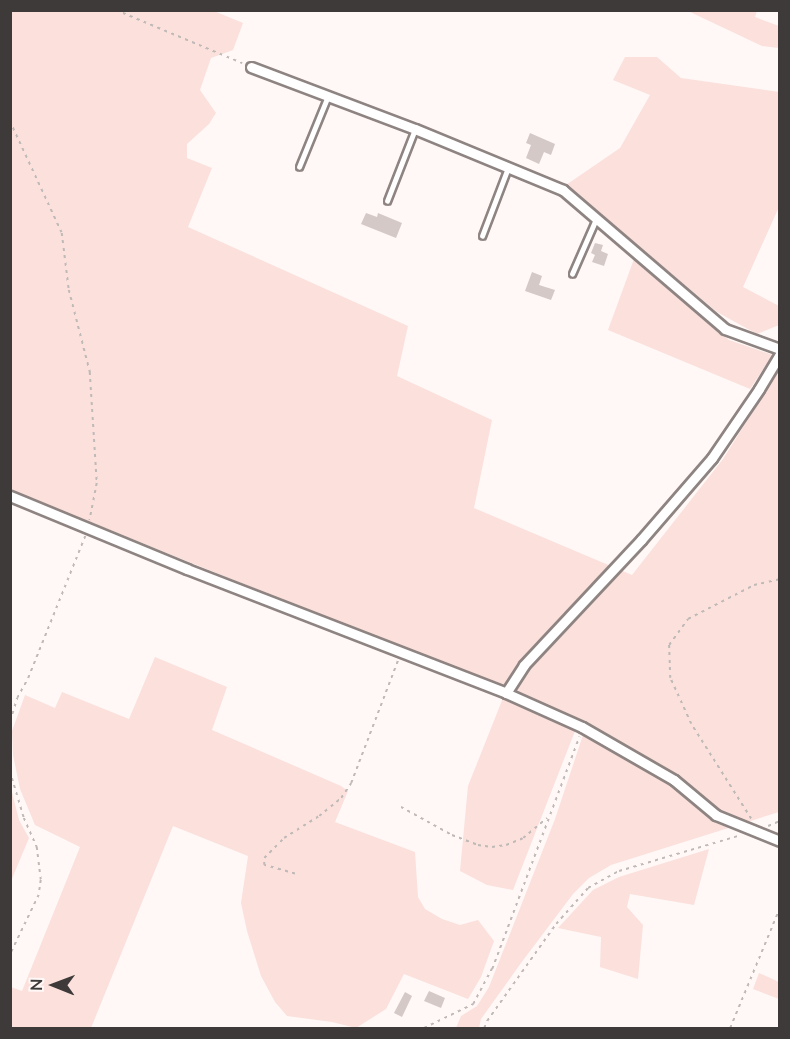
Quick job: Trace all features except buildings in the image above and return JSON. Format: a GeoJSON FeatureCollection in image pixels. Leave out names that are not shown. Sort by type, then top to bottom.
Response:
{"type":"FeatureCollection","features":[{"type":"Feature","properties":{"kind":"street"},"geometry":{"type":"LineString","coordinates":[[251,67],[415,129],[563,190],[725,329],[780,349]]}},
{"type":"Feature","properties":{"kind":"street"},"geometry":{"type":"LineString","coordinates":[[506,693],[524,665],[641,540],[712,458],[780,354]]}},
{"type":"Feature","properties":{"kind":"street"},"geometry":{"type":"LineString","coordinates":[[10,496],[187,569],[506,693],[582,727],[674,780],[716,815],[780,841]]}},
{"type":"Feature","properties":{"kind":"lane"},"geometry":{"type":"LineString","coordinates":[[299,167],[328,96]]}},
{"type":"Feature","properties":{"kind":"lane"},"geometry":{"type":"LineString","coordinates":[[387,201],[415,129]]}},
{"type":"Feature","properties":{"kind":"lane"},"geometry":{"type":"LineString","coordinates":[[482,236],[508,168]]}},
{"type":"Feature","properties":{"kind":"lane"},"geometry":{"type":"LineString","coordinates":[[572,274],[596,219]]}},
{"type":"Feature","properties":{"kind":"path"},"geometry":{"type":"LineString","coordinates":[[116,10],[251,67]]}},
{"type":"Feature","properties":{"kind":"path"},"geometry":{"type":"LineString","coordinates":[[10,121],[62,233],[69,291],[90,372],[96,483],[88,527],[28,678],[17,698],[10,722]]}},
{"type":"Feature","properties":{"kind":"path"},"geometry":{"type":"LineString","coordinates":[[757,830],[691,724],[670,678],[669,645],[688,619],[754,585],[780,579]]}},
{"type":"Feature","properties":{"kind":"path"},"geometry":{"type":"LineString","coordinates":[[295,874],[264,865],[264,858],[284,838],[319,816],[346,790],[402,652]]}},
{"type":"Feature","properties":{"kind":"path"},"geometry":{"type":"LineString","coordinates":[[424,1029],[473,1004],[492,969],[582,727]]}},
{"type":"Feature","properties":{"kind":"path"},"geometry":{"type":"LineString","coordinates":[[10,771],[24,818],[37,847],[41,880],[39,895],[10,955]]}},
{"type":"Feature","properties":{"kind":"path"},"geometry":{"type":"LineString","coordinates":[[400,807],[452,835],[478,845],[492,847],[506,845],[523,838],[548,818]]}},
{"type":"Feature","properties":{"kind":"path"},"geometry":{"type":"LineString","coordinates":[[484,1029],[486,1021],[556,924],[588,888],[619,871],[780,821]]}},
{"type":"Feature","properties":{"kind":"path"},"geometry":{"type":"LineString","coordinates":[[730,1029],[780,907]]}},
{"type":"Feature","properties":{"kind":"shaded area"},"geometry":{"type":"Polygon","coordinates":[[[10,11],[214,11],[243,23],[233,50],[211,58],[200,90],[216,113],[209,124],[187,144],[187,158],[212,168],[188,227],[408,326],[397,376],[492,420],[474,508],[632,575],[723,459],[779,370],[779,812],[611,865],[589,878],[573,894],[521,963],[481,1019],[479,1028],[456,1028],[461,1016],[477,1006],[489,987],[555,819],[587,723],[11,490],[10,11]]]}},
{"type":"Feature","properties":{"kind":"shaded area"},"geometry":{"type":"Polygon","coordinates":[[[688,11],[757,11],[755,17],[779,26],[779,48],[762,46],[688,11]]]}},
{"type":"Feature","properties":{"kind":"shaded area"},"geometry":{"type":"Polygon","coordinates":[[[625,57],[657,57],[681,78],[779,92],[779,207],[743,287],[779,306],[779,325],[757,334],[717,312],[566,185],[620,148],[650,95],[613,80],[625,57]]]}},
{"type":"Feature","properties":{"kind":"shaded area"},"geometry":{"type":"Polygon","coordinates":[[[634,259],[729,340],[773,355],[750,389],[608,330],[634,259]]]}},
{"type":"Feature","properties":{"kind":"shaded area"},"geometry":{"type":"Polygon","coordinates":[[[155,657],[227,687],[212,730],[341,786],[348,791],[335,822],[415,852],[418,897],[425,909],[442,919],[460,925],[478,920],[494,941],[481,977],[468,999],[404,974],[386,1009],[356,1028],[287,1016],[275,1002],[261,976],[247,931],[241,903],[248,856],[173,826],[91,1028],[11,1028],[11,987],[22,991],[80,847],[35,825],[20,789],[13,755],[12,731],[25,695],[55,708],[62,692],[129,719],[155,657]]]}},
{"type":"Feature","properties":{"kind":"shaded area"},"geometry":{"type":"Polygon","coordinates":[[[503,698],[575,731],[513,890],[487,885],[460,871],[468,786],[503,698]]]}},
{"type":"Feature","properties":{"kind":"shaded area"},"geometry":{"type":"Polygon","coordinates":[[[11,788],[19,820],[29,838],[11,881],[11,788]]]}},
{"type":"Feature","properties":{"kind":"shaded area"},"geometry":{"type":"Polygon","coordinates":[[[709,849],[694,905],[630,894],[627,907],[643,925],[638,979],[600,967],[601,937],[558,928],[593,890],[619,877],[709,849]]]}},
{"type":"Feature","properties":{"kind":"shaded area"},"geometry":{"type":"Polygon","coordinates":[[[759,973],[779,982],[779,999],[753,989],[759,973]]]}}]}
